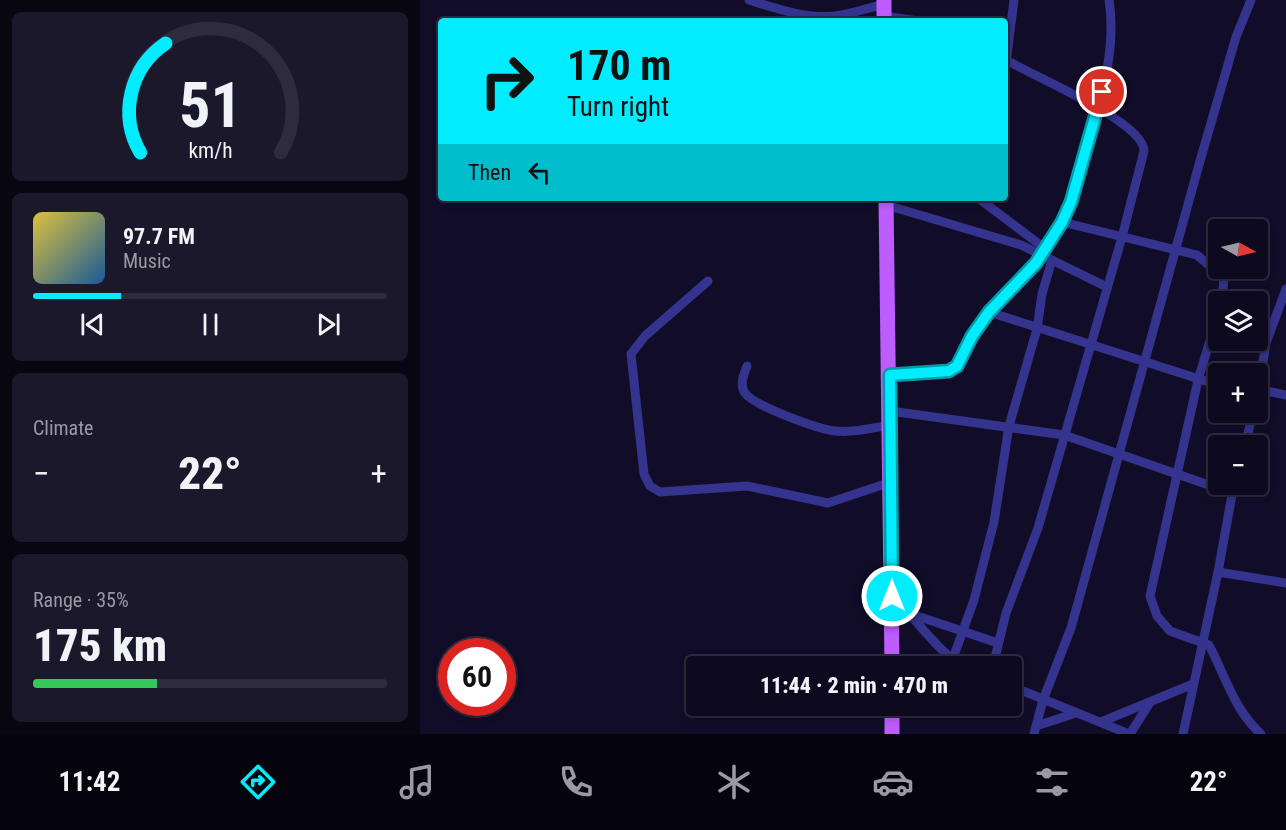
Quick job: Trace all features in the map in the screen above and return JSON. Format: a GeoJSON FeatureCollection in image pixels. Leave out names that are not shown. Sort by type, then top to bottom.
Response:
{"type":"FeatureCollection","features":[{"type":"Feature","properties":{"kind":"main road"},"geometry":{"type":"LineString","coordinates":[[886,202],[892,656]]}},
{"type":"Feature","properties":{"kind":"main road"},"geometry":{"type":"LineString","coordinates":[[892,716],[892,734]]}},
{"type":"Feature","properties":{"kind":"street"},"geometry":{"type":"LineString","coordinates":[[749,0],[788,12],[840,16],[884,10],[909,18]]}},
{"type":"Feature","properties":{"kind":"street"},"geometry":{"type":"LineString","coordinates":[[1008,45],[1014,0]]}},
{"type":"Feature","properties":{"kind":"street"},"geometry":{"type":"LineString","coordinates":[[890,375],[949,371],[957,366],[972,336],[989,312],[1045,252],[1071,202],[1099,107],[1111,40],[1109,0]]}},
{"type":"Feature","properties":{"kind":"street"},"geometry":{"type":"LineString","coordinates":[[1035,730],[1043,700],[1071,628],[1143,361],[1236,37],[1251,0]]}},
{"type":"Feature","properties":{"kind":"street"},"geometry":{"type":"LineString","coordinates":[[995,656],[1038,528],[1122,237],[1144,143],[1139,135],[1099,107],[1008,61]]}},
{"type":"Feature","properties":{"kind":"street"},"geometry":{"type":"LineString","coordinates":[[982,201],[1052,260],[1107,287]]}},
{"type":"Feature","properties":{"kind":"street"},"geometry":{"type":"LineString","coordinates":[[886,202],[1045,252]]}},
{"type":"Feature","properties":{"kind":"street"},"geometry":{"type":"LineString","coordinates":[[1062,222],[1197,255],[1224,278],[1223,291]]}},
{"type":"Feature","properties":{"kind":"street"},"geometry":{"type":"LineString","coordinates":[[954,656],[963,632],[994,522],[1009,426],[1037,329],[1042,294],[1052,260]]}},
{"type":"Feature","properties":{"kind":"street"},"geometry":{"type":"LineString","coordinates":[[708,281],[645,336],[631,354],[644,474],[650,486],[660,492],[747,486],[828,503],[891,483]]}},
{"type":"Feature","properties":{"kind":"street"},"geometry":{"type":"LineString","coordinates":[[1263,363],[1266,343],[1286,289]]}},
{"type":"Feature","properties":{"kind":"street"},"geometry":{"type":"LineString","coordinates":[[989,312],[1208,383]]}},
{"type":"Feature","properties":{"kind":"street"},"geometry":{"type":"LineString","coordinates":[[1208,348],[1176,473],[1150,596],[1157,616],[1170,632],[1203,640],[1209,645],[1220,664],[1223,679],[1242,709],[1246,720],[1261,734]]}},
{"type":"Feature","properties":{"kind":"street"},"geometry":{"type":"LineString","coordinates":[[747,366],[742,383],[744,393],[802,423],[834,431],[855,431],[890,418],[1009,426],[1064,435],[1208,482]]}},
{"type":"Feature","properties":{"kind":"street"},"geometry":{"type":"LineString","coordinates":[[1268,393],[1286,395]]}},
{"type":"Feature","properties":{"kind":"street"},"geometry":{"type":"LineString","coordinates":[[1183,734],[1218,572],[1232,495]]}},
{"type":"Feature","properties":{"kind":"street"},"geometry":{"type":"LineString","coordinates":[[1218,572],[1286,583]]}},
{"type":"Feature","properties":{"kind":"street"},"geometry":{"type":"LineString","coordinates":[[892,596],[948,656]]}},
{"type":"Feature","properties":{"kind":"street"},"geometry":{"type":"LineString","coordinates":[[912,615],[998,642]]}},
{"type":"Feature","properties":{"kind":"street"},"geometry":{"type":"LineString","coordinates":[[1101,722],[1193,684]]}},
{"type":"Feature","properties":{"kind":"street"},"geometry":{"type":"LineString","coordinates":[[1022,691],[1130,734],[1149,704]]}},
{"type":"Feature","properties":{"kind":"street"},"geometry":{"type":"LineString","coordinates":[[1035,730],[1076,713]]}},
{"type":"Feature","properties":{"kind":"route"},"geometry":{"type":"LineString","coordinates":[[892,596],[890,375],[949,371],[957,366],[972,336],[989,312],[1047,250],[1071,202],[1102,92]]}}]}
